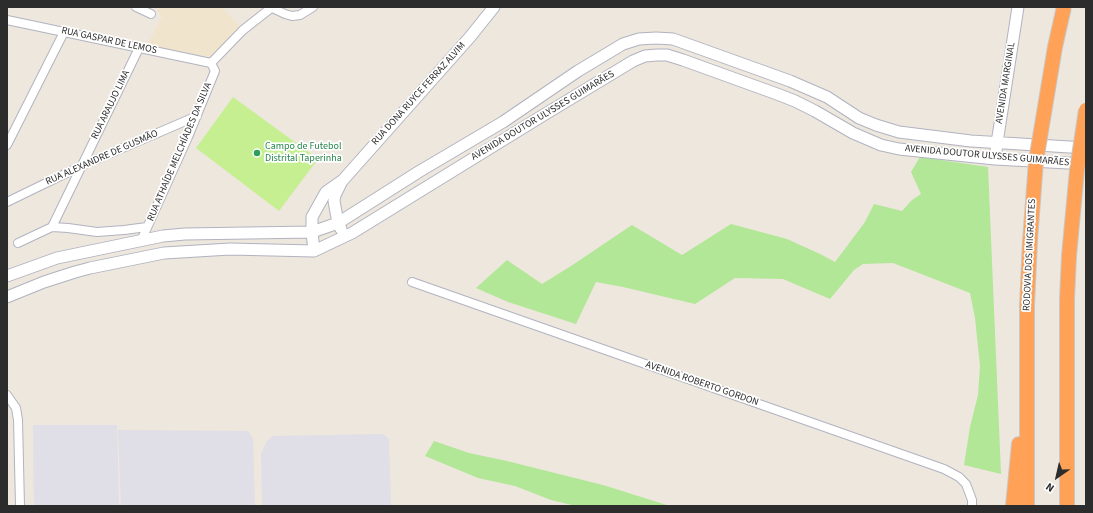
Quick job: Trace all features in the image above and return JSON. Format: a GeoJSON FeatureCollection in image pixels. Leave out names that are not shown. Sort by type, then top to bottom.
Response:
{"type":"FeatureCollection","features":[{"type":"Feature","properties":{"kind":"highway","name":"RODOVIA DOS IMIGRANTES"},"geometry":{"type":"LineString","coordinates":[[1027,506],[1027,305],[1030,241],[1036,161],[1055,47],[1064,7]]}},
{"type":"Feature","properties":{"kind":"highway"},"geometry":{"type":"LineString","coordinates":[[1067,506],[1067,299],[1069,256],[1077,170],[1086,110]]}},
{"type":"Feature","properties":{"kind":"highway"},"geometry":{"type":"LineString","coordinates":[[1013,506],[1027,358]]}},
{"type":"Feature","properties":{"kind":"main road","name":"RUA DONA RUYCE FERRAZ ALVIM"},"geometry":{"type":"LineString","coordinates":[[314,214],[326,192],[342,180],[470,37],[494,7]]}},
{"type":"Feature","properties":{"kind":"main road","name":"AVENIDA MARGINAL"},"geometry":{"type":"LineString","coordinates":[[995,159],[1018,7]]}},
{"type":"Feature","properties":{"kind":"main road","name":"AVENIDA DOUTOR ULYSSES GUIMARÃES"},"geometry":{"type":"LineString","coordinates":[[7,276],[57,258],[163,236],[185,234],[312,232],[338,223],[420,171],[503,122],[578,71],[623,44],[639,39],[673,39],[790,81],[816,92],[860,118],[876,125],[903,133],[997,143],[1086,148]]}},
{"type":"Feature","properties":{"kind":"main road","name":"AVENIDA DOUTOR ULYSSES GUIMARÃES"},"geometry":{"type":"LineString","coordinates":[[7,297],[44,282],[75,272],[97,266],[164,253],[230,249],[314,251],[344,237],[633,61],[645,56],[667,55],[795,101],[853,133],[881,145],[899,149],[995,159],[1086,164]]}},
{"type":"Feature","properties":{"kind":"main road"},"geometry":{"type":"LineString","coordinates":[[542,116],[544,105],[566,88],[578,71]]}},
{"type":"Feature","properties":{"kind":"main road"},"geometry":{"type":"LineString","coordinates":[[795,101],[810,102],[840,120],[845,118],[847,110]]}},
{"type":"Feature","properties":{"kind":"main road"},"geometry":{"type":"LineString","coordinates":[[853,133],[852,126],[857,122],[893,134],[903,133]]}},
{"type":"Feature","properties":{"kind":"main road","name":"RUA DONA RUYCE FERRAZ ALVIM"},"geometry":{"type":"LineString","coordinates":[[342,180],[335,195],[334,201],[338,223],[344,237]]}},
{"type":"Feature","properties":{"kind":"main road"},"geometry":{"type":"LineString","coordinates":[[290,232],[314,214],[326,208],[336,210]]}},
{"type":"Feature","properties":{"kind":"main road"},"geometry":{"type":"LineString","coordinates":[[314,214],[312,232],[314,251]]}},
{"type":"Feature","properties":{"kind":"main road"},"geometry":{"type":"LineString","coordinates":[[7,271],[26,269]]}},
{"type":"Feature","properties":{"kind":"street"},"geometry":{"type":"LineString","coordinates":[[136,7],[151,14]]}},
{"type":"Feature","properties":{"kind":"street"},"geometry":{"type":"LineString","coordinates":[[211,63],[243,30],[271,7],[292,16],[300,15],[313,7]]}},
{"type":"Feature","properties":{"kind":"street","name":"RUA GASPAR DE LEMOS"},"geometry":{"type":"LineString","coordinates":[[7,20],[211,63]]}},
{"type":"Feature","properties":{"kind":"street"},"geometry":{"type":"LineString","coordinates":[[7,145],[64,32]]}},
{"type":"Feature","properties":{"kind":"street","name":"RUA ARAUJO LIMA"},"geometry":{"type":"LineString","coordinates":[[52,227],[139,48]]}},
{"type":"Feature","properties":{"kind":"street","name":"RUA ATHAÍDE MELCHÍADES DA SILVA"},"geometry":{"type":"LineString","coordinates":[[141,241],[188,137],[215,71],[211,63]]}},
{"type":"Feature","properties":{"kind":"street","name":"RUA ALEXANDRE DE GUSMÃO"},"geometry":{"type":"LineString","coordinates":[[7,202],[81,166],[197,116]]}},
{"type":"Feature","properties":{"kind":"street"},"geometry":{"type":"LineString","coordinates":[[18,243],[52,227],[97,232],[147,227]]}},
{"type":"Feature","properties":{"kind":"street","name":"AVENIDA ROBERTO GORDON"},"geometry":{"type":"LineString","coordinates":[[412,282],[944,469],[959,477],[966,484],[972,500],[972,506]]}},
{"type":"Feature","properties":{"kind":"street"},"geometry":{"type":"LineString","coordinates":[[7,395],[16,408],[18,420],[20,506]]}},
{"type":"Feature","properties":{"kind":"shaded area"},"geometry":{"type":"Polygon","coordinates":[[[159,7],[222,7],[241,28],[211,58],[147,46],[162,16],[157,11],[159,7]]]}},
{"type":"Feature","properties":{"kind":"shaded area"},"geometry":{"type":"Polygon","coordinates":[[[33,425],[117,425],[119,506],[34,506],[33,425]]]}},
{"type":"Feature","properties":{"kind":"shaded area"},"geometry":{"type":"Polygon","coordinates":[[[118,430],[248,431],[253,438],[255,506],[121,506],[118,430]]]}},
{"type":"Feature","properties":{"kind":"shaded area"},"geometry":{"type":"Polygon","coordinates":[[[383,434],[389,439],[391,506],[262,506],[261,453],[267,441],[273,436],[383,434]]]}},
{"type":"Feature","properties":{"kind":"green space","name":"Campo de Futebol Distrital Taperinha"},"geometry":{"type":"Polygon","coordinates":[[[233,97],[318,159],[279,211],[196,148],[233,97]]]}},
{"type":"Feature","properties":{"kind":"green space"},"geometry":{"type":"Polygon","coordinates":[[[920,157],[988,167],[1001,474],[964,465],[970,427],[978,395],[980,366],[975,318],[970,293],[893,263],[863,264],[854,270],[830,299],[783,279],[735,278],[695,304],[596,282],[576,324],[508,302],[476,288],[507,260],[542,284],[632,225],[682,255],[731,224],[787,239],[835,262],[865,222],[874,204],[902,211],[912,200],[921,194],[911,172],[920,157]]]}},
{"type":"Feature","properties":{"kind":"green space"},"geometry":{"type":"Polygon","coordinates":[[[434,441],[469,453],[603,485],[670,506],[576,506],[551,500],[515,486],[478,478],[425,456],[434,441]]]}},
{"type":"Feature","properties":{"kind":"place","name":"Campo de Futebol Distrital Taperinha"},"geometry":{"type":"Point","coordinates":[257,153]}}]}
